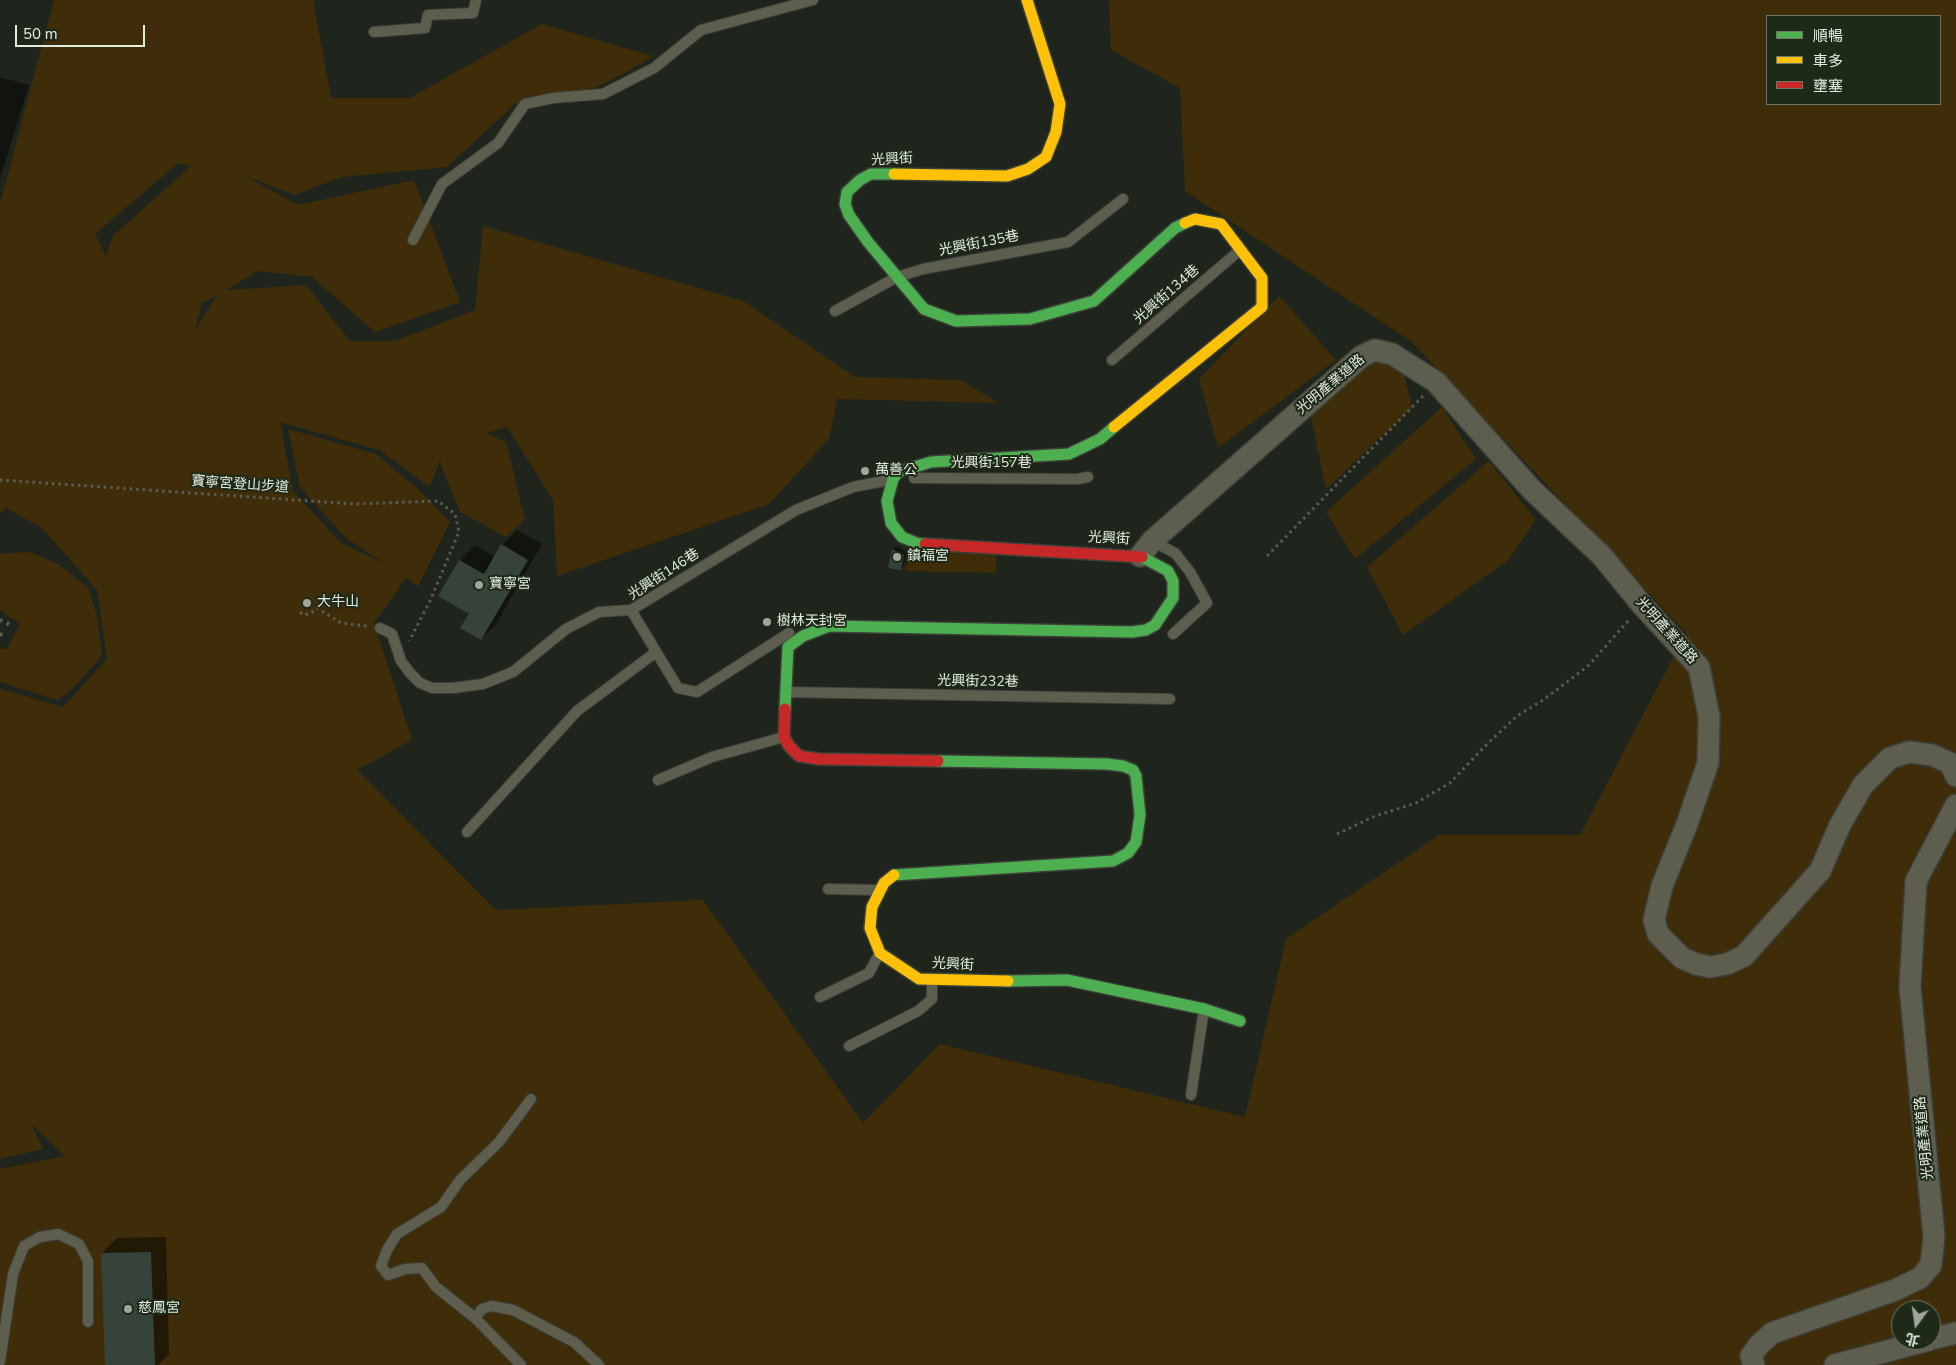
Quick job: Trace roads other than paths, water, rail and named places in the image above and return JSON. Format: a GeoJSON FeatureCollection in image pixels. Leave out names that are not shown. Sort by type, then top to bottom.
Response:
{"type":"FeatureCollection","features":[{"type":"Feature","properties":{"kind":"street","name":"光興街"},"geometry":{"type":"LineString","coordinates":[[784,737],[786,658],[788,647],[803,636],[829,626],[1132,632],[1146,630],[1155,625],[1173,598],[1173,581],[1168,571],[1146,548],[918,544],[902,536],[891,524],[887,501],[893,479],[898,472],[931,462],[1068,454],[1100,439],[1262,307],[1262,278],[1221,224],[1196,219],[1175,228],[1094,301],[1030,319],[956,321],[924,309],[868,242],[849,215],[845,204],[847,192],[860,180],[871,174],[1006,176],[1028,169],[1046,157],[1056,132],[1060,104],[1027,0]]}},
{"type":"Feature","properties":{"kind":"street","name":"光明產業道路"},"geometry":{"type":"LineString","coordinates":[[1146,548],[1362,356],[1376,350],[1392,354],[1436,382],[1532,490],[1602,556],[1643,606],[1699,667],[1709,716],[1708,763],[1687,824],[1662,886],[1654,920],[1658,934],[1682,958],[1710,967],[1727,964],[1744,956],[1820,871],[1840,824],[1863,785],[1890,758],[1909,752],[1932,755],[1950,763],[1956,776]]}},
{"type":"Feature","properties":{"kind":"street"},"geometry":{"type":"LineString","coordinates":[[784,737],[789,746],[799,756],[819,759],[1107,764],[1123,766],[1133,770],[1136,776],[1140,829],[1136,842],[1128,853],[1113,860],[895,874],[879,890],[872,907],[870,928],[880,953]]}},
{"type":"Feature","properties":{"kind":"street","name":"光明產業道路"},"geometry":{"type":"LineString","coordinates":[[1754,1365],[1752,1356],[1759,1345],[1772,1333],[1895,1290],[1920,1278],[1931,1265],[1934,1236],[1910,987],[1916,881],[1956,805]]}},
{"type":"Feature","properties":{"kind":"street","name":"光興街"},"geometry":{"type":"LineString","coordinates":[[880,953],[919,978],[983,982],[1067,980],[1204,1009],[1240,1022]]}},
{"type":"Feature","properties":{"kind":"street"},"geometry":{"type":"LineString","coordinates":[[1941,1337],[1956,1333]]}},
{"type":"Feature","properties":{"kind":"street"},"geometry":{"type":"LineString","coordinates":[[1835,1365],[1892,1350]]}},
{"type":"Feature","properties":{"kind":"lane"},"geometry":{"type":"LineString","coordinates":[[374,32],[425,28],[428,15],[473,13],[476,0]]}},
{"type":"Feature","properties":{"kind":"lane"},"geometry":{"type":"LineString","coordinates":[[413,240],[442,184],[498,143],[525,104],[553,98],[603,94],[654,68],[701,30],[813,0]]}},
{"type":"Feature","properties":{"kind":"lane","name":"光興街135巷"},"geometry":{"type":"LineString","coordinates":[[835,311],[897,277],[923,269],[1068,242],[1123,199]]}},
{"type":"Feature","properties":{"kind":"lane","name":"光興街134巷"},"geometry":{"type":"LineString","coordinates":[[1112,360],[1240,250]]}},
{"type":"Feature","properties":{"kind":"lane","name":"光興街157巷"},"geometry":{"type":"LineString","coordinates":[[893,479],[919,477],[1078,479],[1088,476]]}},
{"type":"Feature","properties":{"kind":"lane","name":"光興街146巷"},"geometry":{"type":"LineString","coordinates":[[829,626],[808,621],[697,692],[678,688],[631,610],[796,510],[853,487],[893,479]]}},
{"type":"Feature","properties":{"kind":"lane"},"geometry":{"type":"LineString","coordinates":[[1146,548],[1175,553],[1190,572],[1207,603],[1174,634]]}},
{"type":"Feature","properties":{"kind":"lane"},"geometry":{"type":"LineString","coordinates":[[380,628],[392,634],[401,661],[420,683],[432,688],[453,688],[483,684],[514,672],[566,629],[599,612],[631,610]]}},
{"type":"Feature","properties":{"kind":"lane"},"geometry":{"type":"LineString","coordinates":[[467,832],[577,711],[656,652]]}},
{"type":"Feature","properties":{"kind":"lane","name":"光興街232巷"},"geometry":{"type":"LineString","coordinates":[[785,692],[1170,699]]}},
{"type":"Feature","properties":{"kind":"lane"},"geometry":{"type":"LineString","coordinates":[[658,780],[712,757],[784,737]]}},
{"type":"Feature","properties":{"kind":"lane"},"geometry":{"type":"LineString","coordinates":[[828,888],[879,890]]}},
{"type":"Feature","properties":{"kind":"lane"},"geometry":{"type":"LineString","coordinates":[[820,997],[868,974],[880,953]]}},
{"type":"Feature","properties":{"kind":"lane"},"geometry":{"type":"LineString","coordinates":[[849,1046],[918,1010],[932,999],[932,980]]}},
{"type":"Feature","properties":{"kind":"lane"},"geometry":{"type":"LineString","coordinates":[[1191,1095],[1204,1009]]}},
{"type":"Feature","properties":{"kind":"lane"},"geometry":{"type":"LineString","coordinates":[[521,1365],[475,1318],[436,1287],[422,1268],[405,1269],[388,1275],[381,1266],[387,1250],[397,1234],[441,1207],[460,1180],[499,1142],[531,1099]]}},
{"type":"Feature","properties":{"kind":"lane"},"geometry":{"type":"LineString","coordinates":[[0,1362],[13,1274],[24,1246],[40,1237],[58,1234],[79,1244],[88,1261],[88,1322]]}},
{"type":"Feature","properties":{"kind":"lane"},"geometry":{"type":"LineString","coordinates":[[475,1318],[482,1309],[492,1306],[513,1310],[574,1342],[600,1365]]}},
{"type":"Feature","properties":{"kind":"railway"},"geometry":{"type":"LineString","coordinates":[[0,620],[13,626]]}},
{"type":"Feature","properties":{"kind":"railway"},"geometry":{"type":"LineString","coordinates":[[0,634],[5,636]]}},
{"type":"Feature","properties":{"kind":"place","name":"萬善公"},"geometry":{"type":"Point","coordinates":[865,471]}},
{"type":"Feature","properties":{"kind":"place","name":"鎮福宮"},"geometry":{"type":"Point","coordinates":[897,557]}},
{"type":"Feature","properties":{"kind":"place","name":"寶寧宮"},"geometry":{"type":"Point","coordinates":[479,585]}},
{"type":"Feature","properties":{"kind":"place","name":"大牛山"},"geometry":{"type":"Point","coordinates":[307,603]}},
{"type":"Feature","properties":{"kind":"place","name":"樹林天封宮"},"geometry":{"type":"Point","coordinates":[767,622]}},
{"type":"Feature","properties":{"kind":"place","name":"慈鳳宮"},"geometry":{"type":"Point","coordinates":[128,1309]}}]}
